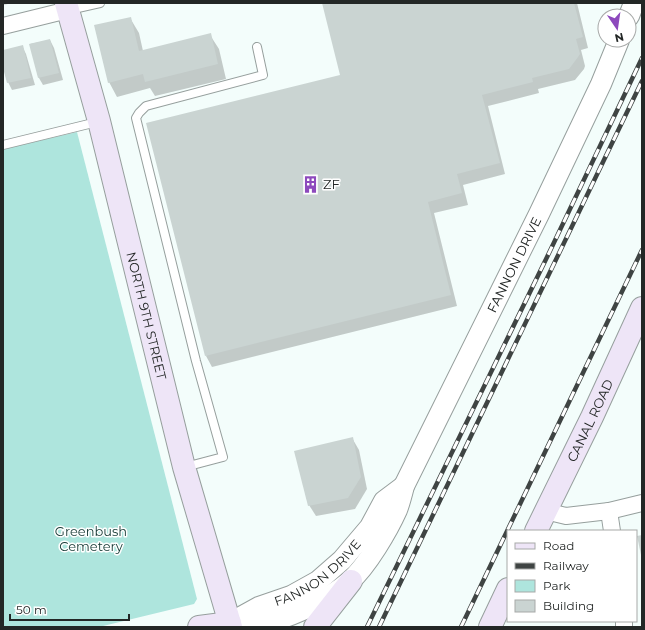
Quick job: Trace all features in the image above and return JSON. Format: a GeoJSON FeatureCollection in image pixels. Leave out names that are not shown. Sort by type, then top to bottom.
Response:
{"type":"FeatureCollection","features":[{"type":"Feature","properties":{"kind":"main road","name":"NORTH 9TH STREET"},"geometry":{"type":"LineString","coordinates":[[67,7],[98,122],[184,468],[230,625]]}},
{"type":"Feature","properties":{"kind":"main road","name":"CANAL ROAD"},"geometry":{"type":"LineString","coordinates":[[536,530],[592,417],[642,308]]}},
{"type":"Feature","properties":{"kind":"main road"},"geometry":{"type":"LineString","coordinates":[[315,627],[351,581]]}},
{"type":"Feature","properties":{"kind":"main road"},"geometry":{"type":"LineString","coordinates":[[490,627],[507,591]]}},
{"type":"Feature","properties":{"kind":"main road"},"geometry":{"type":"LineString","coordinates":[[199,627],[230,625]]}},
{"type":"Feature","properties":{"kind":"street"},"geometry":{"type":"LineString","coordinates":[[3,26],[67,7]]}},
{"type":"Feature","properties":{"kind":"street","name":"FANNON DRIVE"},"geometry":{"type":"LineString","coordinates":[[230,625],[254,627],[274,622],[308,609],[351,581],[378,545],[398,508],[404,486],[539,214],[601,84],[616,48]]}},
{"type":"Feature","properties":{"kind":"street","name":"FANNON DRIVE"},"geometry":{"type":"LineString","coordinates":[[230,625],[259,607],[291,596],[318,581],[342,560],[370,527],[384,501],[404,486]]}},
{"type":"Feature","properties":{"kind":"street"},"geometry":{"type":"LineString","coordinates":[[545,511],[566,516],[610,511],[642,503]]}},
{"type":"Feature","properties":{"kind":"street"},"geometry":{"type":"LineString","coordinates":[[610,511],[612,530]]}},
{"type":"Feature","properties":{"kind":"lane"},"geometry":{"type":"LineString","coordinates":[[67,7],[100,3]]}},
{"type":"Feature","properties":{"kind":"lane"},"geometry":{"type":"LineString","coordinates":[[184,468],[223,457],[196,361],[136,118],[146,106],[263,75],[257,47]]}},
{"type":"Feature","properties":{"kind":"lane"},"geometry":{"type":"LineString","coordinates":[[3,145],[98,122]]}},
{"type":"Feature","properties":{"kind":"green space","name":"Greenbush Cemetery"},"geometry":{"type":"Polygon","coordinates":[[[77,132],[197,599],[194,604],[99,627],[3,627],[3,149],[77,132]]]}},
{"type":"Feature","properties":{"kind":"building","name":"ZF"},"geometry":{"type":"Polygon","coordinates":[[[322,3],[574,3],[583,37],[576,39],[580,54],[569,69],[532,78],[533,82],[482,95],[500,163],[457,174],[462,193],[428,202],[451,295],[205,356],[146,123],[340,75],[322,3]]]}},
{"type":"Feature","properties":{"kind":"building"},"geometry":{"type":"Polygon","coordinates":[[[131,17],[139,51],[211,33],[218,64],[145,82],[143,74],[108,83],[94,25],[131,17]]]}},
{"type":"Feature","properties":{"kind":"building"},"geometry":{"type":"Polygon","coordinates":[[[50,39],[59,73],[38,78],[29,44],[50,39]]]}},
{"type":"Feature","properties":{"kind":"building"},"geometry":{"type":"Polygon","coordinates":[[[23,45],[31,78],[7,83],[3,68],[3,50],[23,45]]]}},
{"type":"Feature","properties":{"kind":"building"},"geometry":{"type":"Polygon","coordinates":[[[353,437],[361,477],[348,498],[308,506],[294,451],[353,437]]]}},
{"type":"Feature","properties":{"kind":"building"},"geometry":{"type":"Polygon","coordinates":[[[642,535],[642,555],[641,555],[637,536],[642,535]]]}},
{"type":"Feature","properties":{"kind":"railway"},"geometry":{"type":"LineString","coordinates":[[367,627],[642,58]]}},
{"type":"Feature","properties":{"kind":"railway"},"geometry":{"type":"LineString","coordinates":[[379,627],[642,81]]}},
{"type":"Feature","properties":{"kind":"railway"},"geometry":{"type":"LineString","coordinates":[[508,530],[642,250]]}},
{"type":"Feature","properties":{"kind":"railway"},"geometry":{"type":"LineString","coordinates":[[461,627],[507,531]]}},
{"type":"Feature","properties":{"kind":"place","name":"ZF"},"geometry":{"type":"Point","coordinates":[310,184]}}]}
